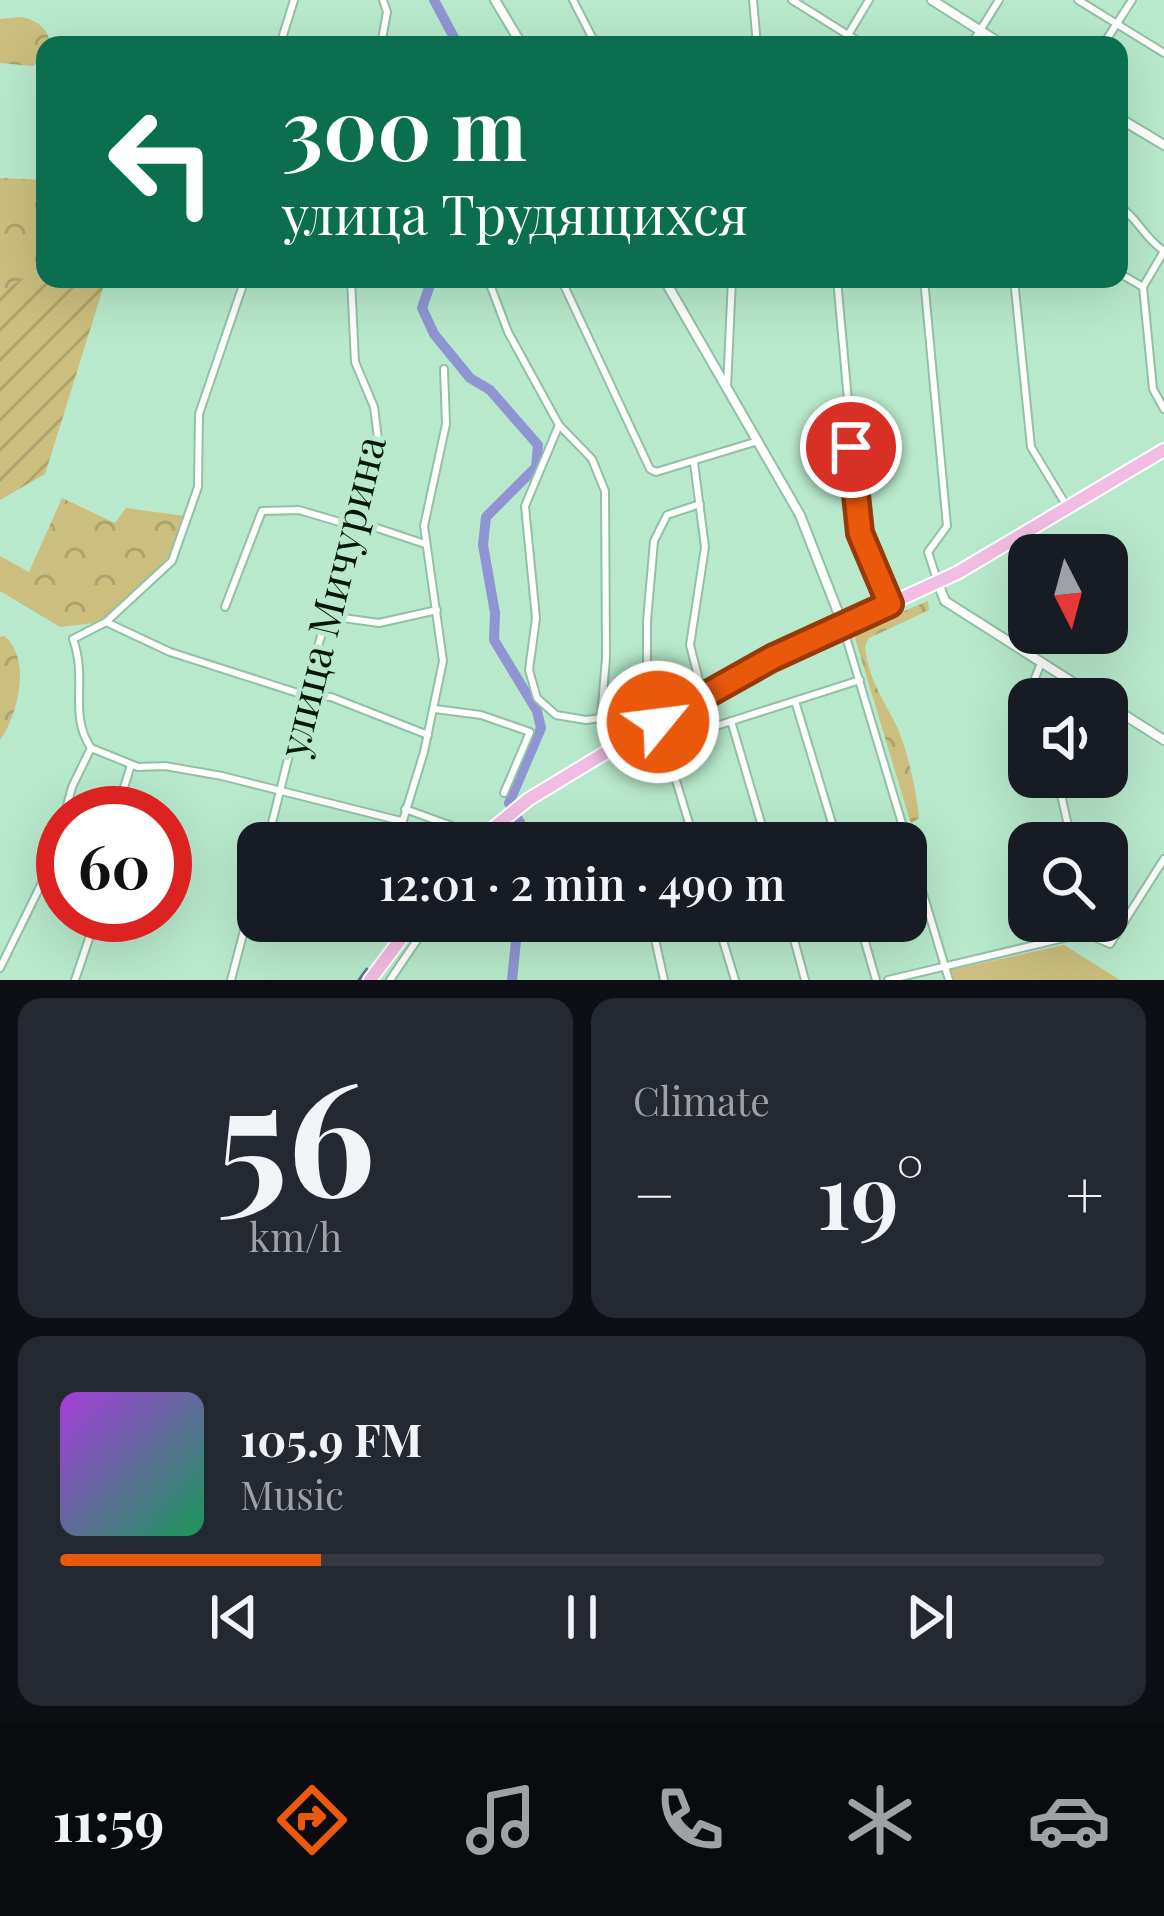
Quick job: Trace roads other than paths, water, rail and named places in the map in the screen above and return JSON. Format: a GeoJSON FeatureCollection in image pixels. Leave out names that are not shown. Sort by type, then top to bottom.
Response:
{"type":"FeatureCollection","features":[{"type":"Feature","properties":{"kind":"main road"},"geometry":{"type":"LineString","coordinates":[[499,822],[611,748],[704,695],[938,583],[1164,450]]}},
{"type":"Feature","properties":{"kind":"main road"},"geometry":{"type":"LineString","coordinates":[[370,980],[398,942]]}},
{"type":"Feature","properties":{"kind":"street"},"geometry":{"type":"LineString","coordinates":[[283,36],[294,0]]}},
{"type":"Feature","properties":{"kind":"street"},"geometry":{"type":"LineString","coordinates":[[383,0],[387,12],[383,36]]}},
{"type":"Feature","properties":{"kind":"street"},"geometry":{"type":"LineString","coordinates":[[495,0],[517,36]]}},
{"type":"Feature","properties":{"kind":"street"},"geometry":{"type":"LineString","coordinates":[[573,0],[591,36]]}},
{"type":"Feature","properties":{"kind":"street"},"geometry":{"type":"LineString","coordinates":[[753,0],[756,36]]}},
{"type":"Feature","properties":{"kind":"street"},"geometry":{"type":"LineString","coordinates":[[792,0],[848,35],[869,0]]}},
{"type":"Feature","properties":{"kind":"street"},"geometry":{"type":"LineString","coordinates":[[932,0],[989,36]]}},
{"type":"Feature","properties":{"kind":"street"},"geometry":{"type":"LineString","coordinates":[[976,36],[999,0]]}},
{"type":"Feature","properties":{"kind":"street"},"geometry":{"type":"LineString","coordinates":[[1078,0],[1164,53]]}},
{"type":"Feature","properties":{"kind":"street"},"geometry":{"type":"LineString","coordinates":[[1109,36],[1132,0]]}},
{"type":"Feature","properties":{"kind":"street"},"geometry":{"type":"LineString","coordinates":[[1128,124],[1164,146]]}},
{"type":"Feature","properties":{"kind":"street"},"geometry":{"type":"LineString","coordinates":[[1128,212],[1136,217],[1144,238],[1164,251],[1143,287],[1153,389],[1164,409]]}},
{"type":"Feature","properties":{"kind":"street"},"geometry":{"type":"LineString","coordinates":[[1128,278],[1143,287]]}},
{"type":"Feature","properties":{"kind":"street"},"geometry":{"type":"LineString","coordinates":[[242,288],[200,414],[198,487],[172,561],[106,622],[73,639],[81,668],[80,731],[92,748],[131,765],[165,766],[281,789],[401,820],[435,709],[443,661],[424,526],[446,424],[444,369]]}},
{"type":"Feature","properties":{"kind":"street","name":"улица Мичурина"},"geometry":{"type":"LineString","coordinates":[[272,822],[378,439],[374,407],[356,362],[352,288]]}},
{"type":"Feature","properties":{"kind":"street"},"geometry":{"type":"LineString","coordinates":[[491,288],[508,332],[559,425],[592,459],[605,491],[606,658],[601,718],[611,748]]}},
{"type":"Feature","properties":{"kind":"street"},"geometry":{"type":"LineString","coordinates":[[565,288],[650,469],[656,472],[758,441]]}},
{"type":"Feature","properties":{"kind":"street"},"geometry":{"type":"LineString","coordinates":[[670,288],[800,515],[843,625],[901,822]]}},
{"type":"Feature","properties":{"kind":"street"},"geometry":{"type":"LineString","coordinates":[[727,388],[732,288]]}},
{"type":"Feature","properties":{"kind":"street"},"geometry":{"type":"LineString","coordinates":[[838,288],[860,533],[890,604]]}},
{"type":"Feature","properties":{"kind":"street"},"geometry":{"type":"LineString","coordinates":[[925,288],[947,526],[928,552],[938,583],[945,601],[1065,678]]}},
{"type":"Feature","properties":{"kind":"street"},"geometry":{"type":"LineString","coordinates":[[1015,288],[1031,447],[1068,508]]}},
{"type":"Feature","properties":{"kind":"street"},"geometry":{"type":"LineString","coordinates":[[559,425],[525,506],[536,617],[529,670],[537,698],[556,715],[601,718]]}},
{"type":"Feature","properties":{"kind":"street"},"geometry":{"type":"LineString","coordinates":[[693,462],[705,547],[690,645],[704,695]]}},
{"type":"Feature","properties":{"kind":"street"},"geometry":{"type":"LineString","coordinates":[[688,822],[647,685],[647,621],[654,542],[667,515],[700,503]]}},
{"type":"Feature","properties":{"kind":"street"},"geometry":{"type":"LineString","coordinates":[[225,607],[262,511],[299,510],[353,526],[359,522],[425,544]]}},
{"type":"Feature","properties":{"kind":"street"},"geometry":{"type":"LineString","coordinates":[[327,616],[379,622],[437,610]]}},
{"type":"Feature","properties":{"kind":"street"},"geometry":{"type":"LineString","coordinates":[[106,622],[170,652],[304,694],[331,697],[428,735]]}},
{"type":"Feature","properties":{"kind":"street"},"geometry":{"type":"LineString","coordinates":[[1035,678],[1041,663]]}},
{"type":"Feature","properties":{"kind":"street"},"geometry":{"type":"LineString","coordinates":[[666,742],[860,680]]}},
{"type":"Feature","properties":{"kind":"street"},"geometry":{"type":"LineString","coordinates":[[795,701],[832,822]]}},
{"type":"Feature","properties":{"kind":"street"},"geometry":{"type":"LineString","coordinates":[[435,709],[481,716],[530,732],[504,793]]}},
{"type":"Feature","properties":{"kind":"street"},"geometry":{"type":"LineString","coordinates":[[1128,717],[1164,740]]}},
{"type":"Feature","properties":{"kind":"street"},"geometry":{"type":"LineString","coordinates":[[731,721],[761,822]]}},
{"type":"Feature","properties":{"kind":"street"},"geometry":{"type":"LineString","coordinates":[[73,786],[92,748]]}},
{"type":"Feature","properties":{"kind":"street"},"geometry":{"type":"LineString","coordinates":[[124,786],[131,765]]}},
{"type":"Feature","properties":{"kind":"street"},"geometry":{"type":"LineString","coordinates":[[405,809],[441,822]]}},
{"type":"Feature","properties":{"kind":"street"},"geometry":{"type":"LineString","coordinates":[[1128,916],[1164,859]]}},
{"type":"Feature","properties":{"kind":"street"},"geometry":{"type":"LineString","coordinates":[[0,968],[36,895]]}},
{"type":"Feature","properties":{"kind":"street"},"geometry":{"type":"LineString","coordinates":[[927,909],[949,980]]}},
{"type":"Feature","properties":{"kind":"street"},"geometry":{"type":"LineString","coordinates":[[75,980],[90,942]]}},
{"type":"Feature","properties":{"kind":"street"},"geometry":{"type":"LineString","coordinates":[[231,980],[241,942]]}},
{"type":"Feature","properties":{"kind":"street"},"geometry":{"type":"LineString","coordinates":[[390,980],[416,942]]}},
{"type":"Feature","properties":{"kind":"street"},"geometry":{"type":"LineString","coordinates":[[657,942],[664,980]]}},
{"type":"Feature","properties":{"kind":"street"},"geometry":{"type":"LineString","coordinates":[[723,942],[735,980]]}},
{"type":"Feature","properties":{"kind":"street"},"geometry":{"type":"LineString","coordinates":[[795,942],[805,980]]}},
{"type":"Feature","properties":{"kind":"street"},"geometry":{"type":"LineString","coordinates":[[865,942],[875,980]]}},
{"type":"Feature","properties":{"kind":"street"},"geometry":{"type":"LineString","coordinates":[[888,980],[1056,942]]}},
{"type":"Feature","properties":{"kind":"waterway"},"geometry":{"type":"LineString","coordinates":[[434,0],[453,36]]}},
{"type":"Feature","properties":{"kind":"waterway"},"geometry":{"type":"LineString","coordinates":[[429,288],[422,308],[434,334],[470,378],[490,390],[538,445],[536,467],[486,517],[483,545],[495,613],[494,640],[537,711],[541,728],[509,803],[520,822]]}},
{"type":"Feature","properties":{"kind":"waterway"},"geometry":{"type":"LineString","coordinates":[[512,980],[516,942]]}},
{"type":"Feature","properties":{"kind":"waterway"},"geometry":{"type":"LineString","coordinates":[[359,980],[367,969]]}}]}
